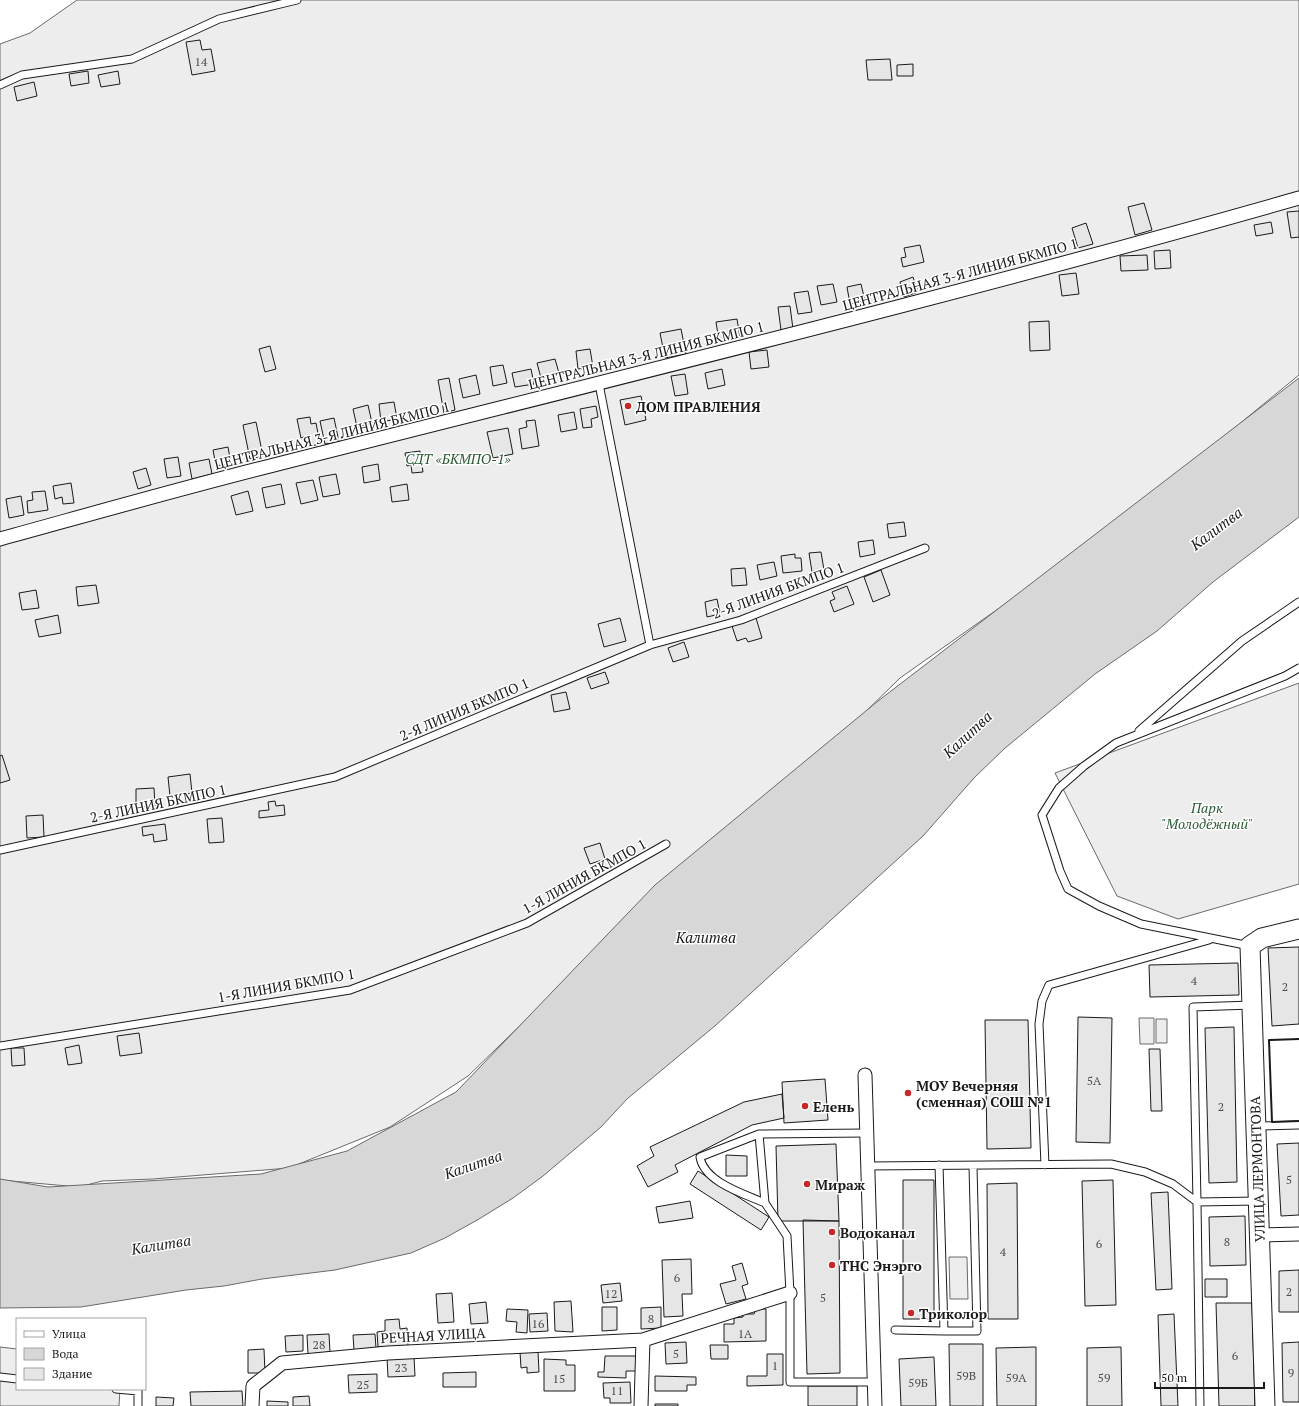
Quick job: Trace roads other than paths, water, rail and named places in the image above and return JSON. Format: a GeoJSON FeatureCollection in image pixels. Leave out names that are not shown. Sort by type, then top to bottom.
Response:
{"type":"FeatureCollection","features":[{"type":"Feature","properties":{"kind":"street","name":"ЦЕНТРАЛЬНАЯ 3-Я ЛИНИЯ БКМПО 1"},"geometry":{"type":"LineString","coordinates":[[0,539],[271,466],[599,384],[1125,248],[1299,198]]}},
{"type":"Feature","properties":{"kind":"street"},"geometry":{"type":"LineString","coordinates":[[1256,942],[1299,928]]}},
{"type":"Feature","properties":{"kind":"street","name":"УЛИЦА ЛЕРМОНТОВА"},"geometry":{"type":"LineString","coordinates":[[1256,942],[1253,1006],[1265,1406]]}},
{"type":"Feature","properties":{"kind":"street"},"geometry":{"type":"LineString","coordinates":[[865,1075],[875,1406]]}},
{"type":"Feature","properties":{"kind":"street"},"geometry":{"type":"LineString","coordinates":[[1259,1235],[1299,1234]]}},
{"type":"Feature","properties":{"kind":"street","name":"РЕЧНАЯ УЛИЦА"},"geometry":{"type":"LineString","coordinates":[[252,1406],[253,1386],[282,1363],[388,1353],[642,1340],[790,1293]]}},
{"type":"Feature","properties":{"kind":"street"},"geometry":{"type":"LineString","coordinates":[[641,1406],[642,1340]]}},
{"type":"Feature","properties":{"kind":"lane"},"geometry":{"type":"LineString","coordinates":[[0,85],[22,75],[132,59],[219,20],[297,0]]}},
{"type":"Feature","properties":{"kind":"lane"},"geometry":{"type":"LineString","coordinates":[[599,384],[650,645]]}},
{"type":"Feature","properties":{"kind":"lane","name":"2-Я ЛИНИЯ БКМПО 1"},"geometry":{"type":"LineString","coordinates":[[0,850],[335,778],[650,645],[741,620],[925,548]]}},
{"type":"Feature","properties":{"kind":"lane"},"geometry":{"type":"LineString","coordinates":[[1135,735],[1242,640],[1299,602]]}},
{"type":"Feature","properties":{"kind":"lane"},"geometry":{"type":"LineString","coordinates":[[1256,942],[1211,939],[1141,924],[1100,906],[1068,889],[1060,871],[1042,816],[1059,788],[1084,766],[1116,743],[1285,676],[1299,668]]}},
{"type":"Feature","properties":{"kind":"lane","name":"1-Я ЛИНИЯ БКМПО 1"},"geometry":{"type":"LineString","coordinates":[[0,1046],[350,990],[527,923],[666,844]]}},
{"type":"Feature","properties":{"kind":"lane"},"geometry":{"type":"LineString","coordinates":[[1045,1165],[1039,1024],[1042,1001],[1049,985],[1211,939]]}},
{"type":"Feature","properties":{"kind":"lane"},"geometry":{"type":"LineString","coordinates":[[1200,1406],[1193,1007],[1253,1006]]}},
{"type":"Feature","properties":{"kind":"lane"},"geometry":{"type":"LineString","coordinates":[[1256,1126],[1299,1125]]}},
{"type":"Feature","properties":{"kind":"lane"},"geometry":{"type":"LineString","coordinates":[[866,1133],[759,1134],[700,1157],[701,1163],[712,1178],[765,1204],[787,1236],[790,1293],[790,1382],[874,1382]]}},
{"type":"Feature","properties":{"kind":"lane"},"geometry":{"type":"LineString","coordinates":[[759,1134],[765,1204]]}},
{"type":"Feature","properties":{"kind":"lane"},"geometry":{"type":"LineString","coordinates":[[868,1166],[1111,1164],[1138,1170],[1173,1184],[1197,1202],[1258,1201]]}},
{"type":"Feature","properties":{"kind":"lane"},"geometry":{"type":"LineString","coordinates":[[939,1166],[944,1331]]}},
{"type":"Feature","properties":{"kind":"lane"},"geometry":{"type":"LineString","coordinates":[[895,1330],[977,1330],[973,1166]]}},
{"type":"Feature","properties":{"kind":"lane"},"geometry":{"type":"LineString","coordinates":[[0,1377],[16,1379]]}},
{"type":"Feature","properties":{"kind":"lane"},"geometry":{"type":"LineString","coordinates":[[127,1390],[138,1391],[138,1406]]}},
{"type":"Feature","properties":{"kind":"water","name":"Калитва"},"geometry":{"type":"Polygon","coordinates":[[[1299,378],[1299,517],[1213,582],[1157,631],[1095,674],[1004,749],[974,778],[923,836],[716,1025],[627,1099],[601,1127],[543,1176],[513,1198],[445,1238],[411,1253],[335,1270],[186,1290],[81,1307],[0,1308],[0,1179],[48,1187],[261,1174],[347,1151],[456,1092],[655,885],[878,701],[1299,378]]]}},
{"type":"Feature","properties":{"kind":"place","name":"ДОМ ПРАВЛЕНИЯ"},"geometry":{"type":"Point","coordinates":[628,406]}},
{"type":"Feature","properties":{"kind":"place","name":"МОУ Вечерняя (сменная) СОШ №1"},"geometry":{"type":"Point","coordinates":[908,1093]}},
{"type":"Feature","properties":{"kind":"place","name":"Елень"},"geometry":{"type":"Point","coordinates":[805,1106]}},
{"type":"Feature","properties":{"kind":"place","name":"Мираж"},"geometry":{"type":"Point","coordinates":[807,1184]}},
{"type":"Feature","properties":{"kind":"place","name":"Водоканал"},"geometry":{"type":"Point","coordinates":[832,1232]}},
{"type":"Feature","properties":{"kind":"place","name":"ТНС Энэрго"},"geometry":{"type":"Point","coordinates":[832,1265]}},
{"type":"Feature","properties":{"kind":"place","name":"Триколор"},"geometry":{"type":"Point","coordinates":[911,1313]}},
{"type":"Feature","properties":{"kind":"park label","name":"СДТ «БКМПО-1»"},"geometry":{"type":"Point","coordinates":[458,458]}},
{"type":"Feature","properties":{"kind":"park label","name":"Парк \"Молодёжный\""},"geometry":{"type":"Point","coordinates":[1207,816]}}]}
